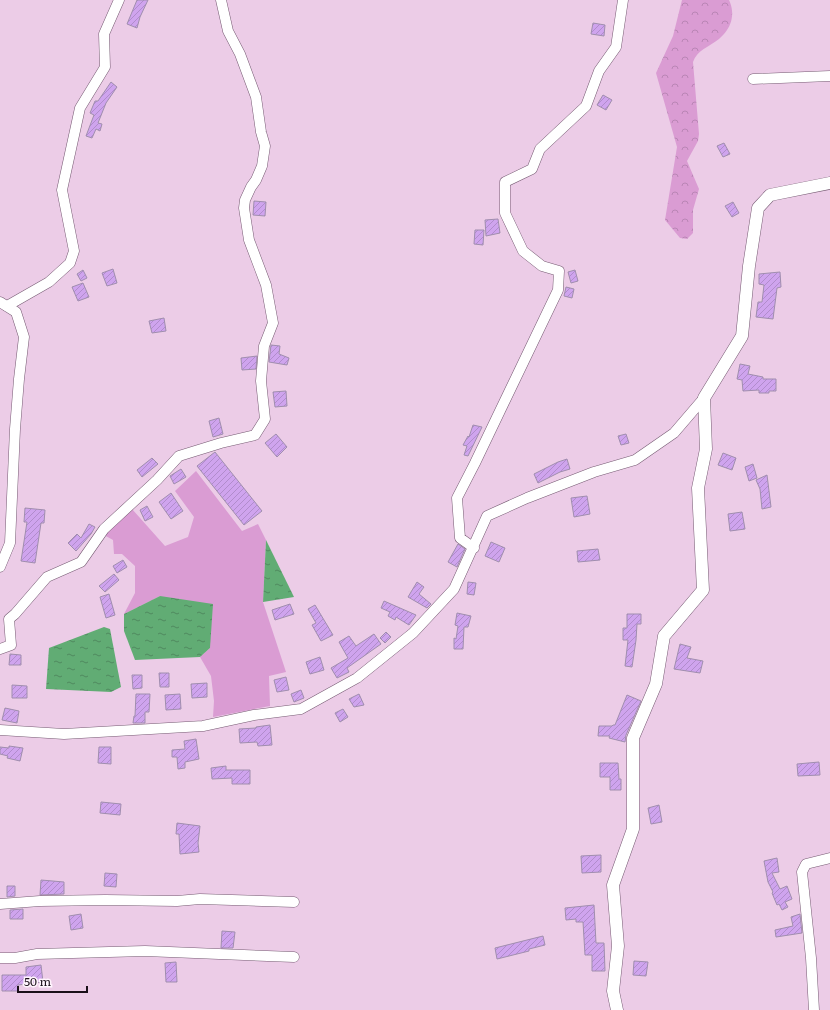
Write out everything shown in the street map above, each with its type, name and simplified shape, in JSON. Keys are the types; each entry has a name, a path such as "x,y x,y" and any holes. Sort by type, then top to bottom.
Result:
{"street":[{"path":"4,304 49,282 70,263 74,251 62,190 80,108 105,67 104,34 119,0"},
{"path":"0,649 11,645 9,619 47,577 81,562 104,529 157,480 179,456 221,443 255,435 265,419 261,381 264,346 273,323 266,285 249,240 244,208 245,200 262,166 265,146 261,132 256,97 240,54 228,30 221,0"},
{"path":"474,548 460,538 456,498 475,464 558,290 559,271 542,266 523,251 504,213 505,182 532,169 540,149 586,106 599,71 616,47 623,0"},
{"path":"753,79 830,76"},
{"path":"0,730 64,734 203,726 254,715 301,709 357,678 413,633 454,589 474,548 487,516 527,498 594,472 635,460 674,433 704,398 742,336 749,266 758,208 770,195 830,183"},
{"path":"0,567 10,543 15,429 24,337 16,312 4,304"},
{"path":"617,1010 613,991 618,946 613,885 633,829 633,738 656,684 664,636 703,590 698,488 706,449 704,398"},
{"path":"814,1010 811,958 802,872 806,864 830,858"},
{"path":"0,904 40,901 111,900 294,902"},
{"path":"0,958 15,958 37,954 145,951 294,958"}],"green space":[{"path":"682,0 729,0 732,11 731,21 727,31 719,39 697,54 693,62 699,134 698,141 687,161 699,189 693,210 693,233 687,239 680,238 665,220 677,147 656,73 673,36"},
{"path":"196,471 242,531 258,524 266,540 263,602 286,672 269,676 270,706 213,717 214,701 211,676 200,657 210,648 160,596 124,614 135,593 135,566 122,554 114,554 113,540 104,535 132,509 165,546 188,537 194,517 175,491"}],"water":[{"path":"266,540 294,597 263,602"},
{"path":"160,596 213,604 210,648 200,657 135,660 124,631 124,614"},
{"path":"104,627 110,629 121,687 111,692 46,689 49,648"}],"building":[{"path":"137,0 148,0 140,17 137,28 127,24"},
{"path":"593,23 605,25 604,36 591,34"},
{"path":"111,82 117,87 106,103 98,123 102,124 100,131 96,129 92,138 86,136 94,115 90,113 95,101 98,101"},
{"path":"603,95 612,100 606,110 597,105"},
{"path":"724,143 730,154 723,157 717,146"},
{"path":"254,201 266,202 265,216 253,215"},
{"path":"733,202 739,213 732,217 725,206"},
{"path":"498,219 500,233 486,236 485,220"},
{"path":"475,230 484,230 483,245 474,244"},
{"path":"113,269 117,283 107,286 102,273"},
{"path":"83,270 87,278 81,281 77,274"},
{"path":"575,270 578,281 571,283 568,272"},
{"path":"780,272 781,287 777,288 773,319 756,317 758,302 762,302 764,285 759,284 759,274"},
{"path":"83,283 89,297 78,301 72,287"},
{"path":"566,287 574,289 572,298 564,296"},
{"path":"164,318 166,331 152,333 149,321"},
{"path":"271,345 280,346 279,354 289,358 287,365 269,362"},
{"path":"257,356 256,369 242,370 241,358"},
{"path":"740,364 750,366 748,374 763,377 763,379 776,379 776,391 759,393 759,390 743,391 742,380 737,379"},
{"path":"286,391 287,406 275,407 273,392"},
{"path":"219,418 223,434 213,437 209,421"},
{"path":"473,425 482,427 468,456 464,455 467,446 463,445 468,436 469,437"},
{"path":"276,434 287,447 277,457 265,443"},
{"path":"626,434 629,443 621,445 618,436"},
{"path":"215,452 262,511 244,525 197,466"},
{"path":"723,453 736,458 732,470 718,465"},
{"path":"152,458 158,464 142,477 137,470"},
{"path":"567,459 570,469 560,472 538,483 534,474"},
{"path":"753,464 757,478 749,481 745,467"},
{"path":"181,469 186,477 174,484 170,476"},
{"path":"767,475 771,507 762,509 760,489 756,480"},
{"path":"171,493 183,511 171,519 159,502"},
{"path":"587,496 590,514 574,517 571,498"},
{"path":"147,506 153,517 145,521 140,510"},
{"path":"25,508 45,510 44,523 41,523 35,563 21,561 27,522 24,522"},
{"path":"742,512 745,529 730,531 728,514"},
{"path":"89,524 95,527 91,534 76,551 68,543 77,534 81,538"},
{"path":"491,542 505,548 499,562 485,556"},
{"path":"458,544 465,549 457,567 448,562"},
{"path":"598,549 600,560 578,562 577,551"},
{"path":"123,560 127,567 117,573 113,566"},
{"path":"114,574 119,580 105,592 99,586"},
{"path":"417,582 424,587 419,594 431,604 427,608 408,597"},
{"path":"468,582 476,583 474,595 467,594"},
{"path":"109,594 115,615 106,618 100,597"},
{"path":"384,601 416,615 409,625 396,617 395,620 388,616 390,612 381,608"},
{"path":"290,604 294,614 275,620 272,610"},
{"path":"315,605 333,635 321,641 312,625 316,623 308,609"},
{"path":"457,613 471,616 468,627 464,627 463,649 454,649 454,638 456,639 458,626 455,625"},
{"path":"627,614 641,614 641,624 637,624 632,667 625,666 628,640 623,640 623,628 627,628"},
{"path":"386,632 391,637 385,643 380,638"},
{"path":"374,634 381,644 347,668 349,672 337,678 331,668 348,658 339,642 349,636 356,646"},
{"path":"680,644 691,647 687,658 703,661 700,673 674,669"},
{"path":"10,654 21,655 21,665 9,665"},
{"path":"320,657 324,670 310,674 306,662"},
{"path":"159,673 169,673 169,687 160,687"},
{"path":"132,675 142,675 142,688 133,689"},
{"path":"286,677 289,690 277,692 274,680"},
{"path":"207,683 207,697 192,698 191,684"},
{"path":"12,685 27,686 27,698 12,698"},
{"path":"301,690 304,698 294,702 291,694"},
{"path":"136,694 150,694 149,712 145,712 145,723 133,723 135,716"},
{"path":"180,694 181,709 166,710 165,695"},
{"path":"359,694 364,705 354,707 349,699"},
{"path":"627,695 641,701 626,735 625,742 609,738 610,736 598,736 599,726 615,725"},
{"path":"5,708 19,711 17,723 2,720"},
{"path":"343,709 348,717 340,722 335,713"},
{"path":"270,725 272,745 258,746 257,742 240,743 239,729"},
{"path":"196,739 199,759 185,762 185,768 178,769 177,757 172,757 172,750 185,749 184,741"},
{"path":"9,746 23,748 20,761 7,758 8,756 0,754 0,747 9,748"},
{"path":"99,747 111,747 111,764 98,763"},
{"path":"819,762 820,775 798,776 797,764"},
{"path":"600,763 618,763 619,779 621,779 621,790 610,790 610,777 600,777"},
{"path":"226,766 226,770 250,770 250,784 232,784 232,778 212,779 211,768"},
{"path":"101,802 121,804 120,815 100,813"},
{"path":"659,805 662,822 651,824 648,808"},
{"path":"177,823 200,826 198,843 199,852 180,854 179,834 176,834"},
{"path":"601,855 601,872 582,873 581,856"},
{"path":"777,858 779,872 772,873 780,889 787,886 792,899 785,902 788,907 782,910 779,904 777,905 772,893 773,892 768,882 764,861"},
{"path":"105,873 117,874 116,887 104,886"},
{"path":"41,880 64,882 64,894 40,895"},
{"path":"7,886 15,886 15,896 7,897"},
{"path":"594,905 596,943 604,943 605,971 592,971 592,955 585,955 583,922 576,922 576,919 566,920 565,908"},
{"path":"23,909 23,919 10,919 10,910"},
{"path":"81,914 83,928 71,930 69,916"},
{"path":"800,914 802,933 776,937 775,930 793,926 791,917"},
{"path":"222,931 235,932 233,948 221,948"},
{"path":"543,936 545,945 529,949 529,951 497,959 495,948"},
{"path":"634,961 648,962 646,976 633,975"},
{"path":"176,962 177,982 166,982 165,963"},
{"path":"41,965 43,982 18,985 18,991 2,991 2,975 26,975 26,967"}]}
